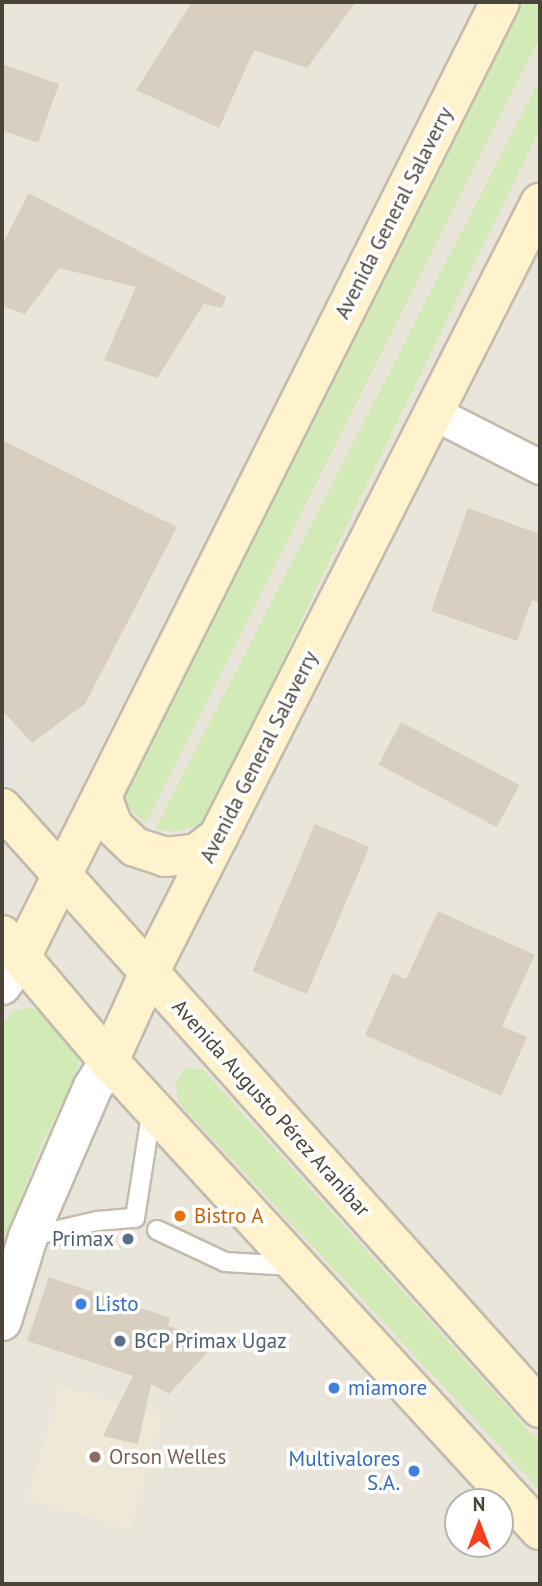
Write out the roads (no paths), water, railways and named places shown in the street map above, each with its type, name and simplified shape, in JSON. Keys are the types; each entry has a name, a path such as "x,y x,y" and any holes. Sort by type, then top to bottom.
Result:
{"main road":[{"name":"Avenida General Salaverry","path":"8,959 63,876 500,2"},
{"name":"Avenida General Salaverry","path":"109,1061 149,973 540,203"},
{"path":"102,796 113,826 135,847 165,857 196,854 219,836"},
{"name":"Avenida Augusto Pérez Araníbar","path":"2,808 540,1408"},
{"path":"8,959 109,1061 540,1530"}],"street":[{"path":"434,413 540,467"},
{"name":"Avenida General Salaverry","path":"2,1321 28,1237 93,1087 109,1061"}],"lane":[{"path":"28,1237 97,1221 135,1218 152,1108"},
{"path":"157,1230 225,1262 299,1267"}],"place":[{"name":"Bistro A","path":"180,1216"},
{"name":"Primax","path":"128,1239"},
{"name":"Listo","path":"81,1304"},
{"name":"BCP Primax Ugaz","path":"120,1341"},
{"name":"miamore","path":"334,1388"},
{"name":"Orson Welles","path":"95,1457"},
{"name":"Multivalores S.A.","path":"414,1471"}]}
